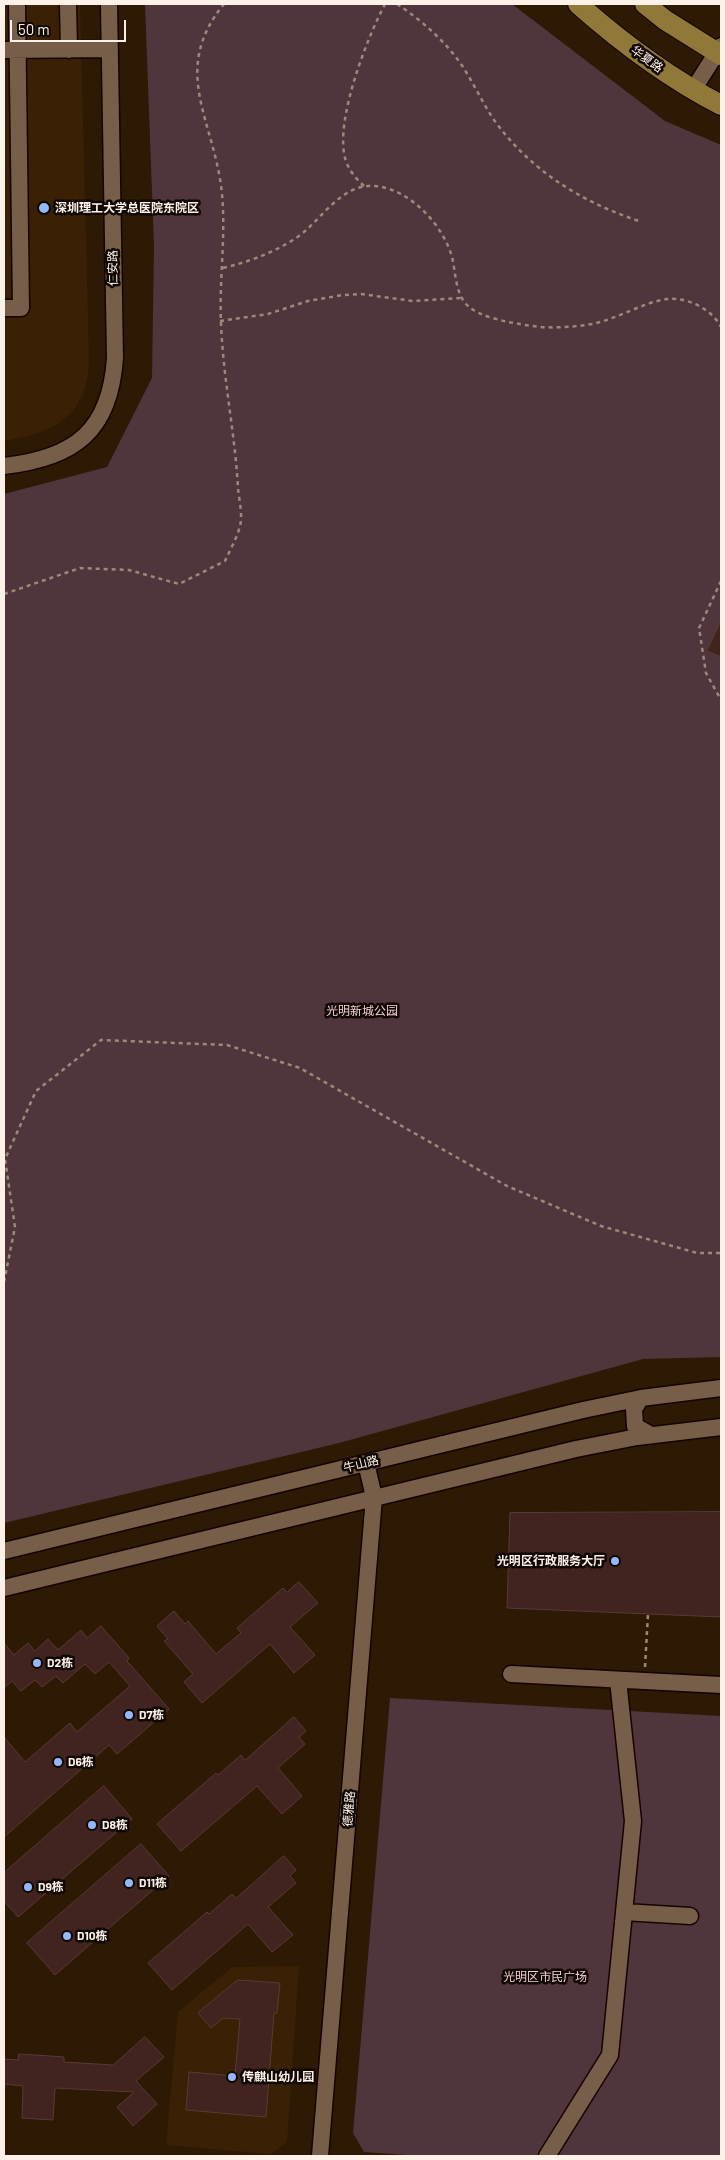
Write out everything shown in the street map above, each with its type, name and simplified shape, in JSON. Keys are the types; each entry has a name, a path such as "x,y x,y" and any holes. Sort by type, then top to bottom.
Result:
{"main road":[{"name":"华夏路","path":"578,4 648,60 693,90 721,105"},
{"path":"644,4 720,51"}],"street":[{"path":"4,308 21,308 11,50 17,4"},
{"path":"68,4 69,50"},
{"name":"仁安路","path":"4,466 30,462 70,446 98,422 111,393 115,358 109,4"},
{"path":"11,50 110,49"},
{"path":"693,90 720,51"},
{"name":"牛山路","path":"4,1551 641,1398 721,1388"},
{"path":"641,1398 634,1409 635,1426 652,1435"},
{"path":"4,1588 576,1449 652,1435 721,1427"},
{"name":"德雅路","path":"320,2156 374,1497 366,1463"},
{"path":"511,1674 721,1685"},
{"path":"547,2156 610,2055 633,1821 618,1680"},
{"path":"624,1912 690,1916"}],"path":[{"path":"4,594 80,568 128,570 179,584 225,561 240,525 236,444 220,321 224,234 222,192 213,143 200,102 197,85 199,50 213,18 224,4"},
{"path":"365,186 352,174 348,166 343,140 346,115 358,66 376,20 385,4"},
{"path":"397,4 427,26 444,43 460,62 495,121 541,170 578,195 618,214 639,221"},
{"path":"223,268 248,262 272,252 294,239 315,223 339,198 356,188 374,186 393,191 418,206 428,217 445,240 451,254 461,298 472,310 480,314 522,325 557,328 609,320 668,299 694,303 717,318 721,327"},
{"path":"220,321 268,314 308,301 343,295 361,294 413,301 461,298"},
{"path":"721,581 700,628 706,673 721,700"},
{"path":"4,1282 15,1227 5,1159 36,1091 101,1040 227,1045 300,1068 506,1186 601,1226 697,1253 721,1253"},
{"path":"645,1681 648,1614"}],"shaded area":[{"name":"深圳理工大学总医院东院区","path":"4,4 80,4 89,357 88,376 83,395 73,411 58,424 41,432 4,441"},
{"name":"传麒山幼儿园","path":"299,1966 287,2142 271,2154 166,2145 178,2012 232,1967"}],"green space":[{"name":"光明新城公园","path":"145,4 512,4 665,121 721,145 721,1357 643,1359 339,1443 4,1523 4,494 107,467 152,378 154,245"},
{"name":"光明区市民广场","path":"390,1698 721,1716 721,2156 422,2156 364,2152 353,2133"}],"building":[{"path":"721,621 721,657 707,651"},
{"name":"光明区行政服务大厅","path":"721,1512 721,1617 507,1608 510,1513"},
{"path":"299,1582 318,1603 290,1627 315,1655 294,1673 270,1644 202,1703 184,1682 193,1674 164,1641 168,1639 157,1626 174,1611 185,1624 188,1621 216,1654 241,1633 237,1628 283,1588 287,1592"},
{"path":"101,1626 129,1658 127,1661 169,1709 117,1754 109,1745 4,1837 4,1737 25,1762 70,1723 77,1732 130,1686 109,1662 95,1674 85,1664 63,1683 56,1676 42,1687 35,1680 21,1691 12,1681 4,1688 4,1643 14,1655 28,1643 35,1651 48,1639 58,1650 81,1630 87,1638"},
{"path":"294,1717 306,1731 299,1737 305,1744 278,1768 302,1796 282,1814 257,1786 181,1851 157,1824 216,1773 218,1775 241,1755 245,1760"},
{"path":"104,1786 132,1819 18,1917 4,1901 4,1873"},
{"path":"141,1844 169,1876 55,1975 27,1943"},
{"path":"284,1856 296,1870 290,1876 296,1883 268,1907 293,1935 272,1952 248,1924 172,1990 148,1963 207,1912 209,1914 232,1894 236,1898"},
{"path":"238,1980 280,1983 277,2013 274,2013 266,2117 186,2110 189,2072 235,2076 240,2019 223,2018 211,2028 198,2013"},
{"path":"145,2037 164,2057 136,2081 157,2104 133,2126 117,2107 134,2092 55,2088 53,2120 22,2118 23,2086 4,2084 4,2059 18,2060 19,2054 64,2057 64,2062 113,2065"}],"place":[{"name":"深圳理工大学总医院东院区","path":"44,208"},
{"name":"光明区行政服务大厅","path":"615,1561"},
{"name":"D2栋","path":"37,1663"},
{"name":"D7栋","path":"129,1715"},
{"name":"D6栋","path":"58,1762"},
{"name":"D8栋","path":"92,1825"},
{"name":"D11栋","path":"129,1883"},
{"name":"D9栋","path":"28,1887"},
{"name":"D10栋","path":"67,1936"},
{"name":"传麒山幼儿园","path":"232,2077"}]}
